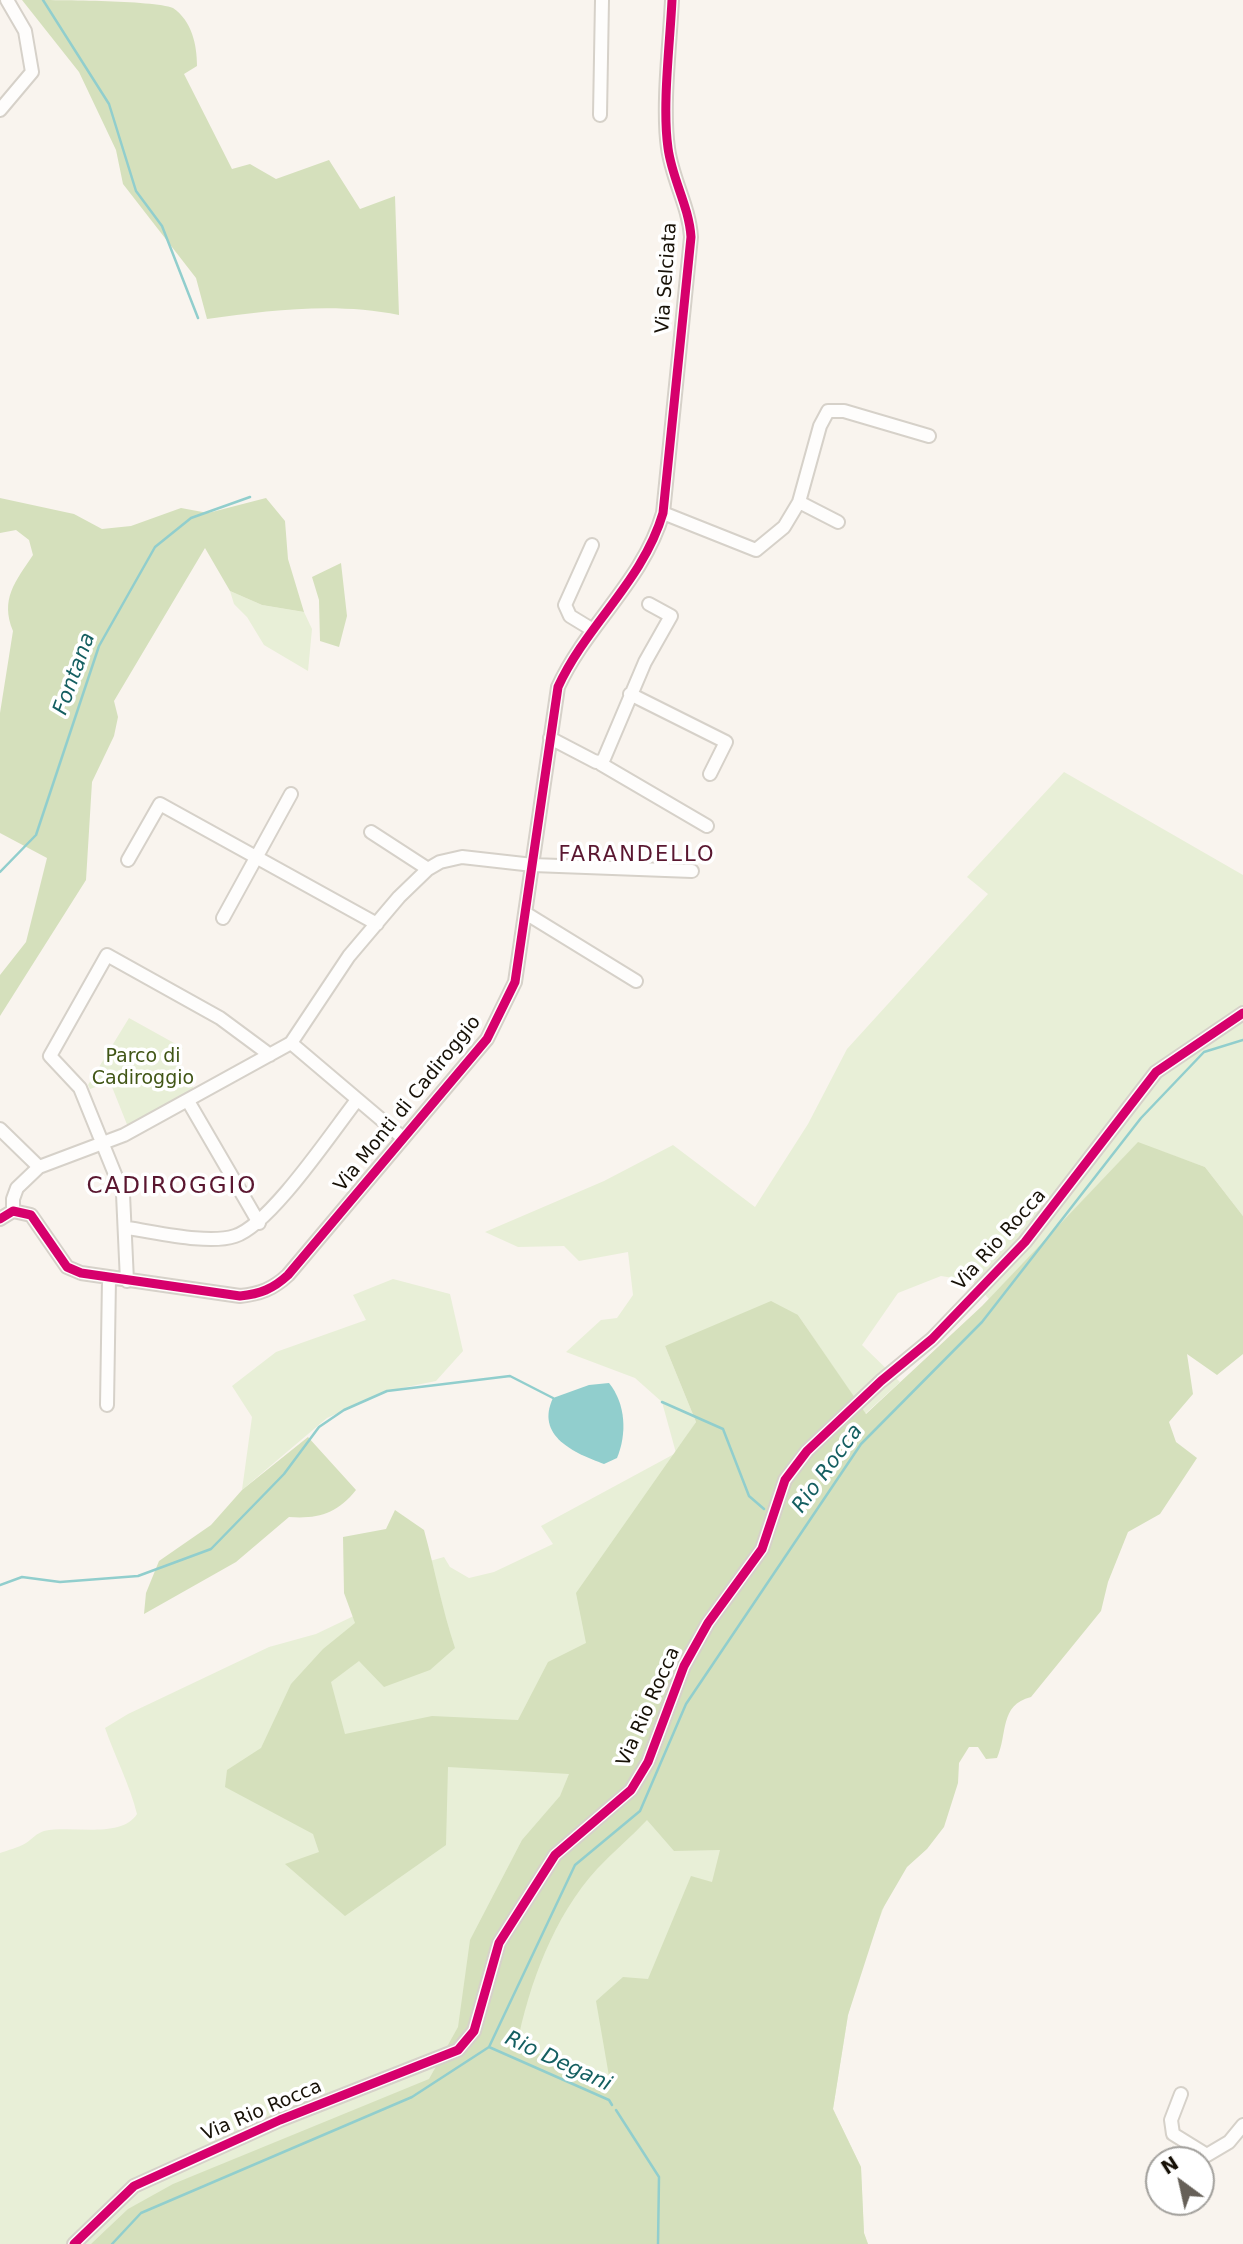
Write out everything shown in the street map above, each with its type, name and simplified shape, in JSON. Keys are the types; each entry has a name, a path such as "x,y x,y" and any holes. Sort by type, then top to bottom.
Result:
{"street":[{"path":"0,110 32,72 25,31 7,0"},
{"path":"600,115 603,0"},
{"name":"Via Selciata","path":"672,0 668,146 676,182 689,217 691,237 675,394"},
{"name":"Via Monti di Cadiroggio","path":"13,1211 30,1215 67,1267 109,1279 240,1296 257,1295 275,1287 318,1241 487,1039 501,1017 516,982 558,687 575,653 635,576 651,550 663,513 675,394"},
{"path":"663,513 756,550 784,527 799,502 820,426 828,411 844,411 929,436"},
{"path":"799,502 838,523"},
{"path":"592,545 565,605 570,616 593,630"},
{"path":"601,764 630,694 671,616 649,604"},
{"path":"630,694 726,742 710,774"},
{"path":"550,738 601,764 707,826"},
{"path":"223,918 291,794"},
{"path":"128,860 160,804 376,925"},
{"path":"371,832 428,869"},
{"path":"0,1219 13,1211 17,1188 39,1167 103,1143 188,1101 291,1043 344,963 376,925 428,869 449,858 533,865 692,870"},
{"path":"527,914 636,981"},
{"path":"127,1281 127,1228 123,1194 80,1088 50,1056 107,955 220,1018 270,1055"},
{"name":"Via Rio Rocca","path":"74,2244 134,2186 281,2120 458,2050 467,2041 474,2031 499,1943 555,1855 631,1790 648,1762 684,1666 708,1623 762,1549 785,1480 807,1451 881,1381 932,1339 1026,1242 1156,1072 1243,1013"},
{"path":"291,1043 403,1138"},
{"path":"127,1228 205,1238 234,1237 259,1223 357,1100"},
{"path":"188,1101 259,1223"},
{"path":"0,1129 39,1167"},
{"path":"107,1405 109,1279"},
{"path":"1181,2094 1171,2120 1172,2134 1208,2155 1229,2142 1243,2125"}],"green space":[{"path":"22,0 145,3 173,8 179,13 192,34 197,58 197,66 184,74 232,169 250,164 276,179 329,160 360,209 395,196 399,315 327,308 279,310 207,319 196,278 123,184 116,150 79,72"},
{"path":"0,498 74,514 102,529 131,526 181,508 208,513 266,498 285,521 288,559 304,612 262,605 230,591 205,548 114,701 118,717 114,736 92,782 86,880 0,1016 0,975 26,942 47,858 0,833 0,713 13,631 9,620 9,600 15,582 33,555 29,540 16,530 0,533"},
{"path":"341,563 347,616 339,647 320,641 319,600 312,577"},
{"path":"230,591 262,605 304,612 312,629 308,671 264,645 247,617 234,604"},
{"path":"1064,772 1243,875 1243,1216 1205,1167 1138,1143 989,1299 972,1281 941,1276 898,1293 862,1345 900,1382 865,1414 798,1315 665,1346 696,1422 676,1453 662,1402 635,1378 566,1352 601,1320 617,1318 633,1295 628,1252 579,1261 564,1246 518,1247 485,1232 604,1181 673,1145 755,1207 808,1124 847,1049 988,894 967,877"},
{"name":"Parco di Cadiroggio","path":"129,1018 183,1048 177,1059 194,1089 128,1127 110,1082 90,1089 88,1085"},
{"path":"1138,1142 1205,1167 1243,1216 1243,1354 1217,1375 1187,1354 1193,1394 1169,1422 1176,1442 1197,1458 1160,1514 1128,1532 1108,1582 1101,1611 1031,1697 1021,1701 1009,1713 997,1758 986,1759 978,1747 969,1747 959,1763 958,1783 944,1827 927,1849 907,1867 882,1910 848,2015 833,2109 861,2167 864,2233 868,2244 91,2244 128,2209 173,2184 429,2079 458,2027 470,1940 522,1840 560,1796 569,1774 448,1767 446,1845 345,1916 285,1864 319,1852 313,1834 225,1787 227,1770 261,1748 291,1684 323,1649 355,1623 344,1593 343,1537 386,1529 395,1510 424,1530 455,1648 430,1670 384,1687 359,1661 331,1682 345,1734 432,1716 518,1720 548,1662 586,1643 576,1593 696,1422 665,1346 771,1301 798,1315 866,1414 982,1306","holes":["647,1820 674,1851 720,1850 712,1882 691,1876 648,1979 623,1977 596,2001 610,2082 517,2045 545,1952 568,1908 597,1869"]},
{"path":"393,1279 450,1294 463,1351 436,1381 387,1391 327,1418 242,1490 252,1417 232,1386 276,1352 366,1320 353,1295"},
{"path":"308,1437 356,1490 349,1498 334,1510 318,1516 289,1517 236,1562 144,1614 146,1593 159,1561 211,1525 242,1490"},
{"path":"676,1453 892,1872 885,1904 862,1965 848,2015 833,2109 861,2167 864,2233 868,2244 0,2244 0,1853 23,1845 44,1831 108,1829 130,1822 137,1814 105,1728 128,1714 269,1647 316,1634 360,1613 430,1561 444,1557 450,1567 469,1578 494,1572 553,1544 541,1526"}],"water":[{"path":"609,1383 619,1400 623,1429 617,1458 604,1464 560,1441 549,1423 549,1411 553,1398 589,1385"}],"waterway":[{"path":"43,0 109,104 136,191 162,226 198,318"},
{"name":"Fontana","path":"0,872 36,835 99,646 155,547 191,518 250,497"},
{"name":"Rio Rocca","path":"112,2244 141,2213 412,2097 489,2047 575,1865 640,1811 686,1704 861,1444 982,1322 1141,1118 1204,1052 1243,1040"},
{"path":"0,1585 22,1577 60,1582 138,1576 211,1549 284,1474 319,1427 344,1410 387,1391 510,1376 553,1398"},
{"path":"662,1402 723,1429 749,1496 764,1509"},
{"name":"Rio Degani","path":"489,2047 609,2100 612,2105"},
{"name":"Rio Degani","path":"616,2110 659,2177 658,2244"}],"cycle path":[{"path":"0,1219 13,1211 31,1215 67,1267 81,1273 240,1296 260,1292 288,1275 487,1039 515,982 558,687 570,664 642,560 663,513 691,237 687,214 670,159 666,131 672,0"},
{"path":"74,2244 134,2186 280,2120 458,2050 474,2031 499,1943 555,1855 631,1790 648,1762 684,1666 708,1623 762,1549 785,1480 807,1451 881,1381 932,1339 1025,1242 1156,1072 1243,1013"}],"district":[{"name":"FARANDELLO","path":"637,856"},
{"name":"CADIROGGIO","path":"172,1187"}]}
